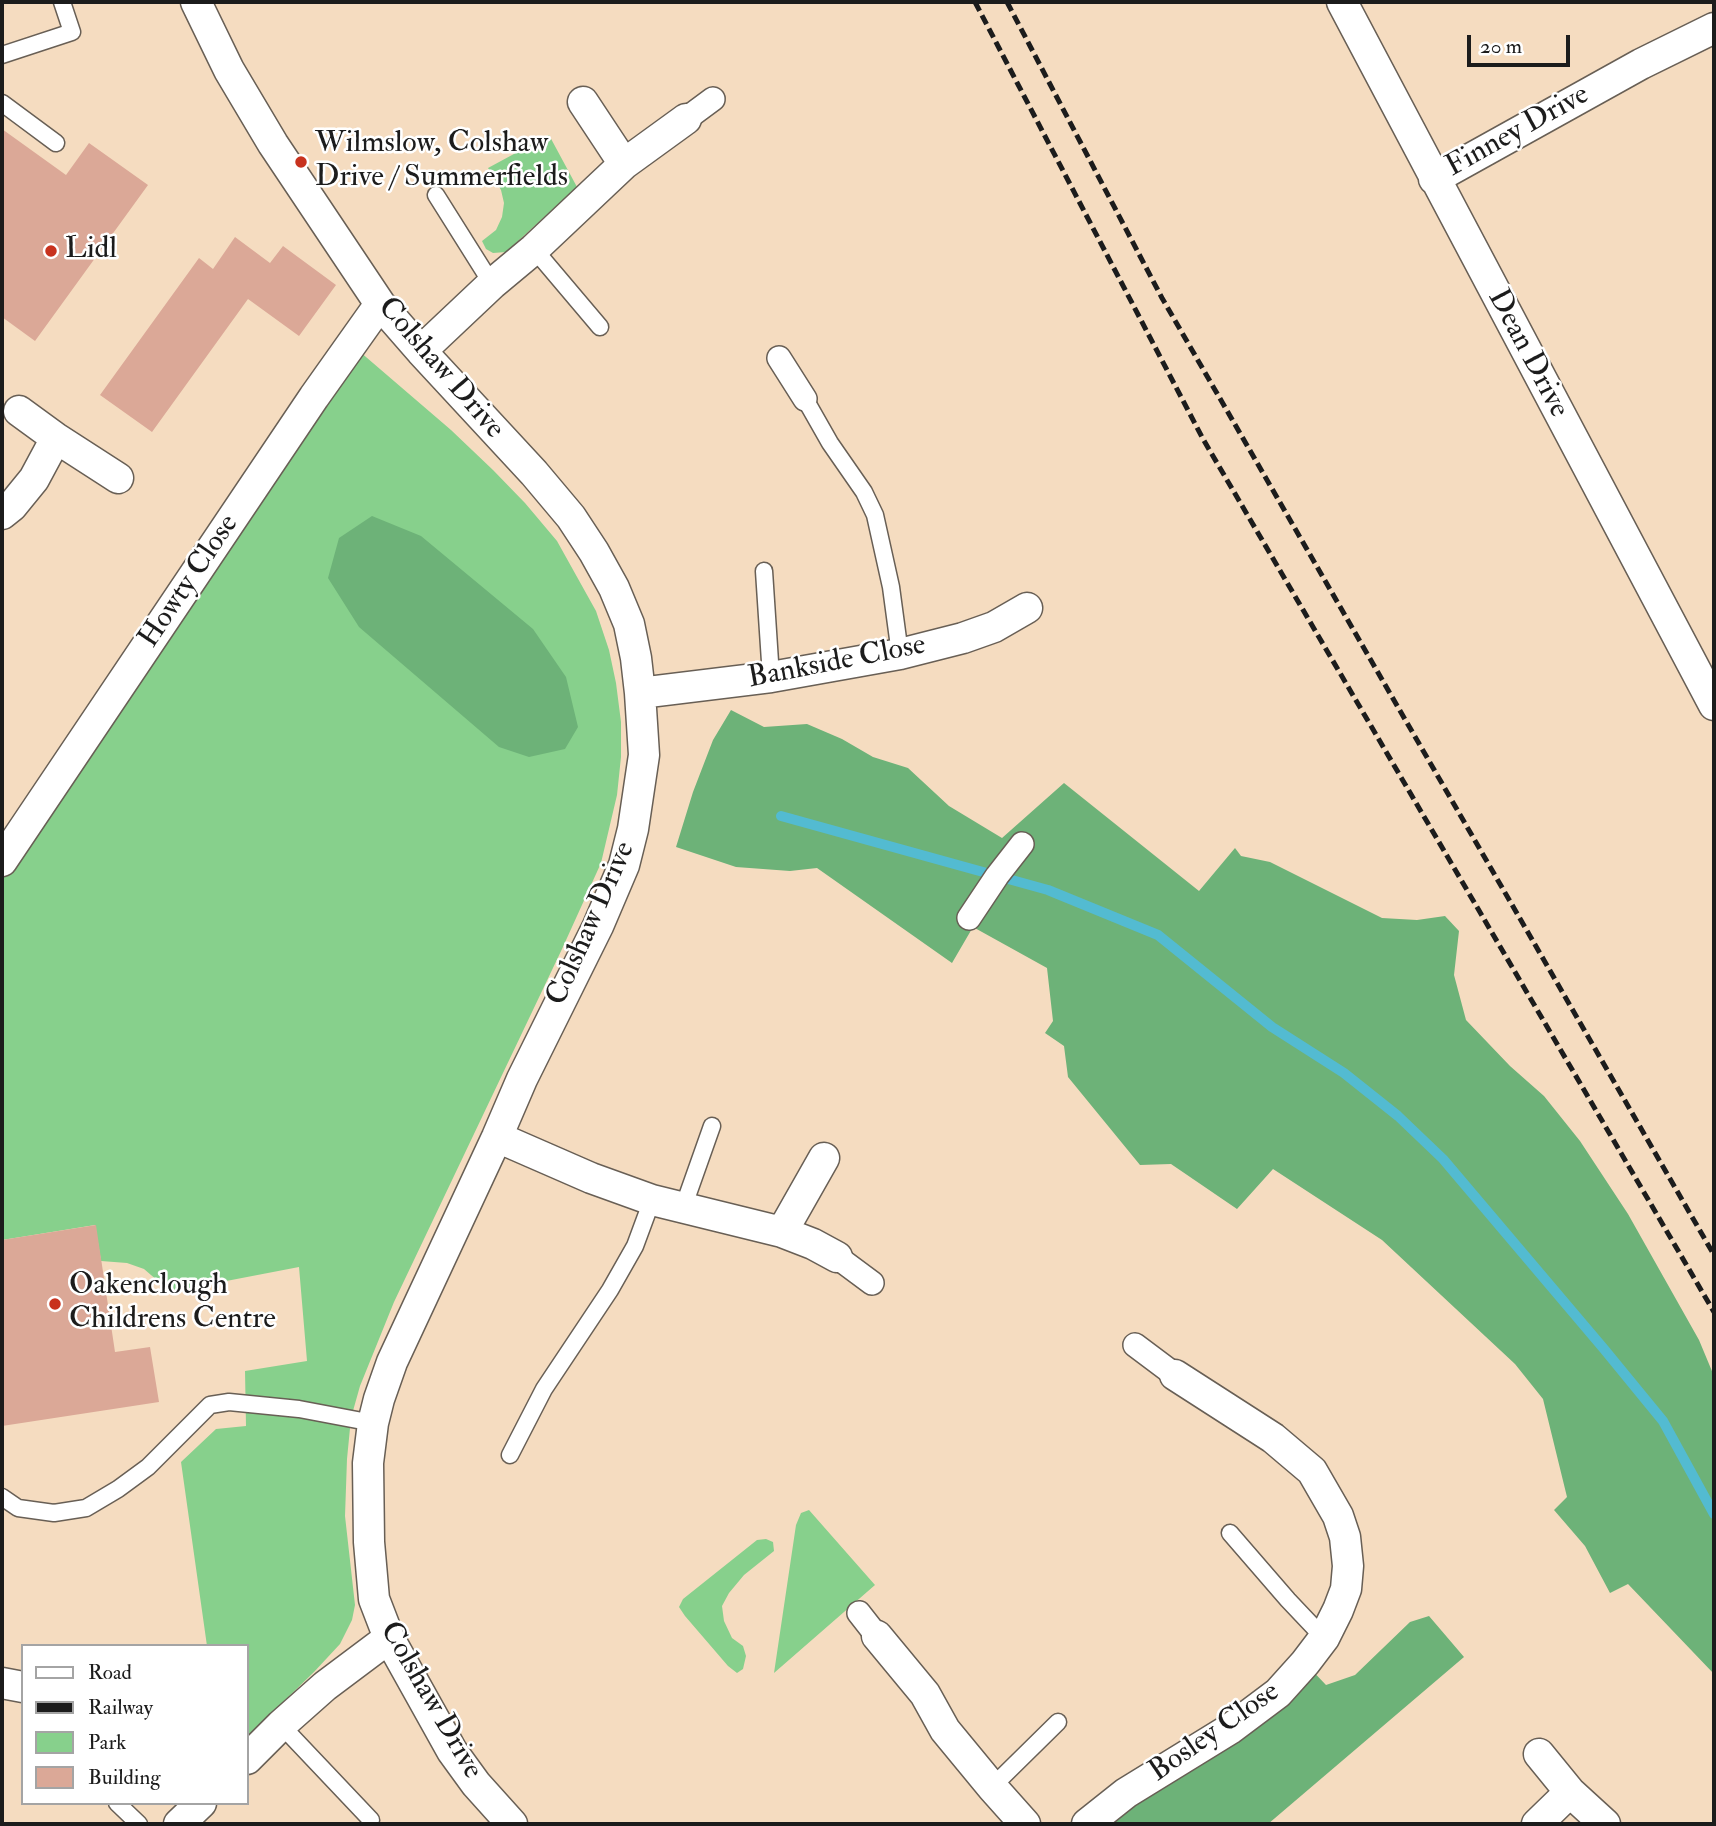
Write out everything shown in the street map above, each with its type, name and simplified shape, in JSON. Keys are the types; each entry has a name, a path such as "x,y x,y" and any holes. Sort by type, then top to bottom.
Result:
{"street":[{"name":"Colshaw Drive","path":"196,2 229,70 272,144 380,304 571,517 614,588 629,624 640,693 644,755 634,829 624,865 598,926 522,1079 392,1362 373,1423 368,1463 369,1542 374,1599 389,1638 452,1751 476,1784 512,1824"},
{"name":"Dean Drive","path":"1342,2 1714,705"},
{"name":"Finney Drive","path":"1434,179 1641,64 1714,28"},
{"path":"421,351 624,164 713,99"},
{"path":"583,102 624,164"},
{"name":"Howty Close","path":"2,861 314,397 380,304"},
{"path":"779,358 805,399"},
{"path":"15,408 55,439 118,478"},
{"path":"2,514 34,479 55,439"},
{"name":"Bankside Close","path":"640,693 771,677 900,654 994,627 1036,604"},
{"path":"970,918 1022,844"},
{"path":"497,1137 591,1178 652,1200 782,1232 813,1244 837,1257 872,1283"},
{"path":"782,1232 824,1158"},
{"path":"1135,1345 1175,1375"},
{"name":"Bosley Close","path":"1087,1824 1126,1793 1230,1729 1278,1693 1305,1664 1324,1638 1346,1589 1348,1566 1345,1537 1338,1516 1312,1471 1273,1438 1175,1375"},
{"path":"859,1613 925,1694 945,1730 1025,1824"},
{"path":"250,1748 389,1638"},
{"path":"2,1683 21,1687"},
{"path":"1539,1754 1570,1792 1605,1824"},
{"path":"1538,1824 1570,1792"},
{"path":"179,1824 199,1805"}],"lane":[{"path":"2,55 72,32 62,2"},
{"path":"2,103 56,143"},
{"path":"436,195 492,284"},
{"path":"534,249 600,327"},
{"path":"805,399 830,443 864,492 875,515 891,587 900,654"},
{"path":"764,571 771,677"},
{"path":"683,1208 712,1126"},
{"path":"510,1454 544,1389 610,1290 635,1246 652,1200"},
{"path":"2,1497 18,1508 54,1513 86,1508 148,1467 210,1405 229,1402 299,1409 373,1423"},
{"path":"1230,1533 1324,1638"},
{"path":"992,1787 1058,1722"},
{"path":"281,1725 371,1820"},
{"path":"119,1805 139,1824"}],"green space":[{"path":"549,135 577,187 506,252 493,253 486,249 482,241 496,230 504,203 501,190 488,168"},
{"path":"352,345 451,430 525,503 557,541 596,611 609,650 621,722 617,795 601,863 394,1302 360,1386 351,1418 345,1516 355,1605 352,1620 340,1644 248,1736 248,1644 207,1644 181,1462 216,1429 246,1426 245,1371 307,1361 299,1267 164,1293 158,1281 144,1269 127,1263 101,1261 95,1225 2,1240 2,861"},
{"path":"372,516 421,536 533,629 566,677 578,727 565,749 529,757 499,747 359,627 328,578 339,538"},
{"path":"731,710 764,727 807,724 842,739 873,757 908,768 949,806 1002,838 1064,783 1199,891 1235,848 1241,856 1270,862 1382,918 1417,920 1445,916 1459,931 1454,975 1466,1020 1510,1066 1544,1096 1580,1141 1628,1214 1699,1340 1714,1376 1714,1674 1628,1584 1610,1593 1585,1546 1554,1510 1567,1497 1543,1399 1515,1364 1382,1240 1273,1169 1237,1209 1171,1164 1140,1165 1068,1077 1064,1046 1045,1033 1053,1021 1047,968 973,927 952,963 817,868 790,871 736,867 676,847 713,740"},
{"path":"809,1510 875,1585 774,1673 796,1525 801,1513"},
{"path":"766,1539 773,1542 774,1551 744,1575 722,1606 724,1621 732,1638 743,1646 746,1656 743,1669 737,1673 728,1666 679,1607 683,1599 757,1540"},
{"path":"1429,1616 1464,1657 1268,1824 1087,1824 1305,1663 1326,1685 1355,1675 1410,1622"}],"building":[{"name":"Lidl","path":"2,129 66,175 89,143 148,185 35,341 2,317"},
{"path":"235,237 270,263 283,246 336,285 299,336 248,299 152,432 100,395 199,258 213,269"},
{"name":"Oakenclough Childrens Centre","path":"96,1225 115,1352 150,1347 159,1402 2,1426 2,1240"}],"waterway":[{"path":"781,816 1048,890 1158,935 1272,1027 1344,1073 1398,1116 1443,1159 1604,1349 1663,1421 1714,1514"}],"railway":[{"path":"975,2 1203,439 1714,1312"},
{"path":"1007,2 1162,298 1714,1255"}],"place":[{"name":"Wilmslow, Colshaw Drive / Summerfields","path":"301,162"},
{"name":"Lidl","path":"51,251"},
{"name":"Oakenclough Childrens Centre","path":"55,1304"}]}
